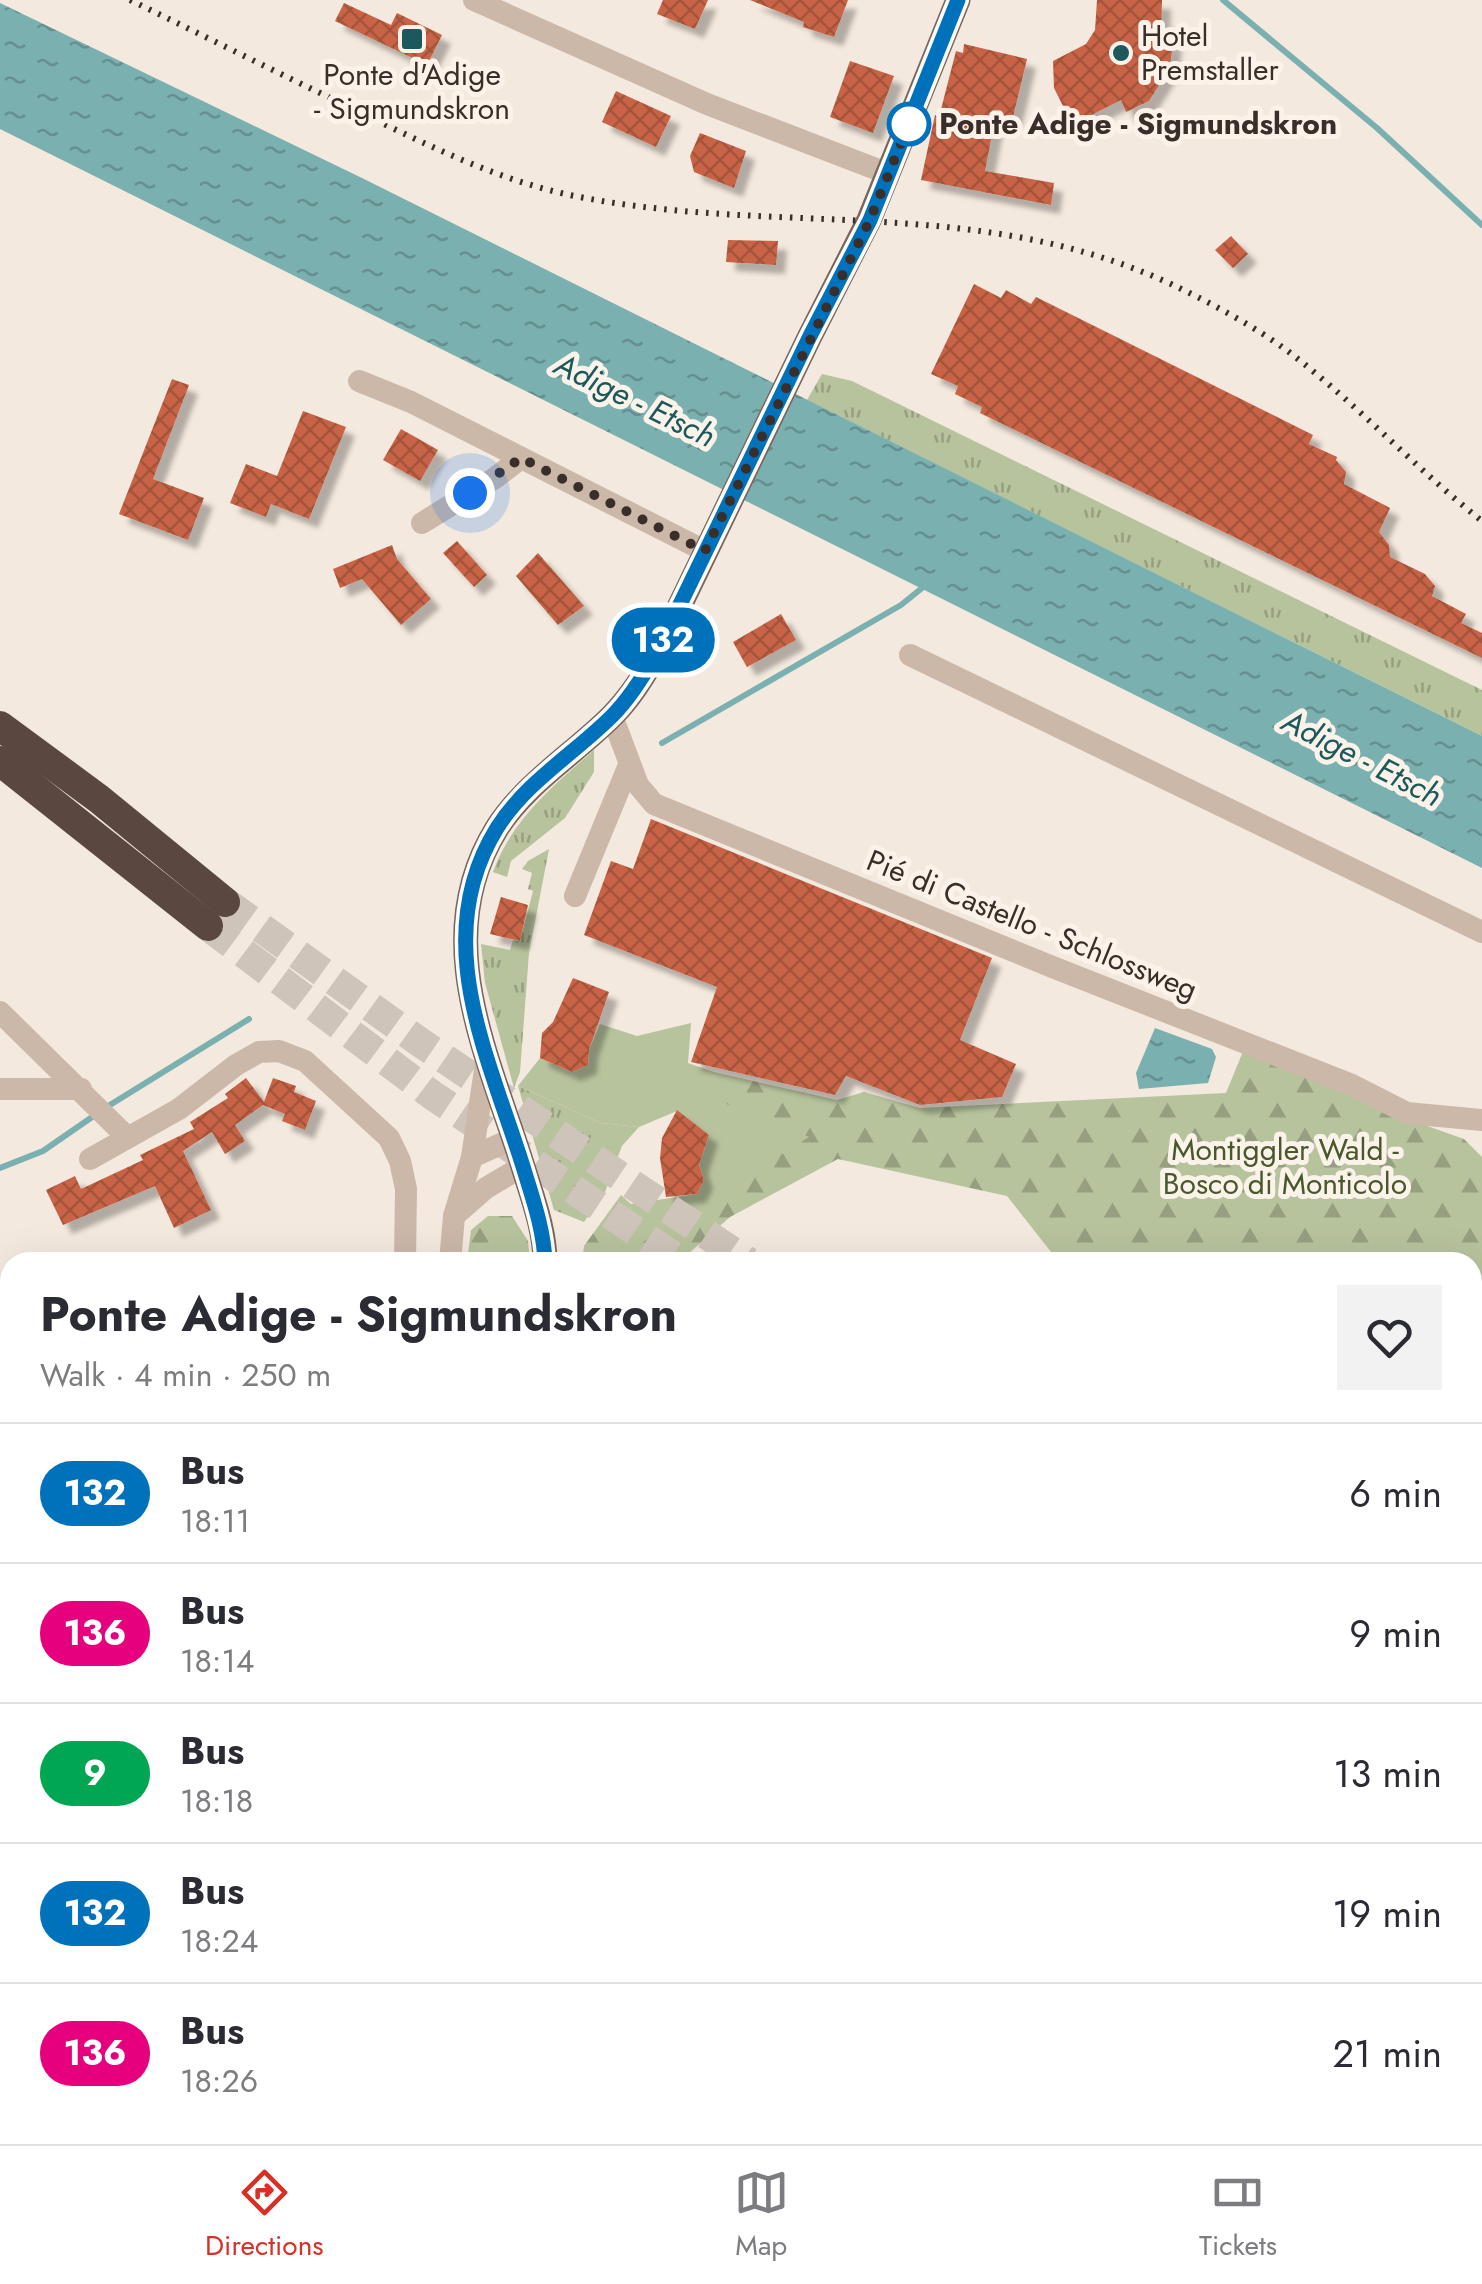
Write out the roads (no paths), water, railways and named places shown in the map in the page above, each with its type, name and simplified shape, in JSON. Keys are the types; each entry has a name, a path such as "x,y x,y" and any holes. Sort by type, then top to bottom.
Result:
{"highway":[{"path":"0,726 99,798 216,914 0,760"}],"main road":[{"path":"543,1252 534,1202 465,974 465,922 476,874 497,828 518,802 612,716 636,688 656,654 870,220 958,0"}],"street":[{"path":"474,0 707,104 889,174"},
{"path":"359,381 411,402 705,551"},
{"path":"422,523 521,458"},
{"path":"910,655 1482,932"},
{"name":"Pié di Castello - Schlossweg","path":"612,716 638,785 654,804 1352,1085 1407,1113 1482,1120"},
{"path":"575,896 629,765"},
{"path":"0,1012 119,1129"},
{"path":"90,1159 119,1129 179,1109 236,1064 259,1052 280,1051 305,1061 388,1138 400,1161 406,1189 405,1252"},
{"path":"451,1252 454,1216 472,1157 487,1053"},
{"path":"0,1089 86,1095"},
{"path":"472,1157 514,1138"},
{"path":"454,1216 486,1188 523,1166"},
{"path":"486,1188 512,1192 534,1202"}],"water":[{"name":"Adige - Etsch","path":"0,3 364,179 1482,736 1482,868 0,129"},
{"path":"1155,1028 1212,1049 1216,1057 1208,1083 1139,1089 1136,1073"}],"waterway":[{"path":"1223,0 1377,128 1482,225"},
{"path":"662,743 901,605 927,584"},
{"path":"105,1108 249,1019"},
{"path":"0,1168 43,1151 95,1115"}],"tunnel":[{"path":"225,902 421,1043 733,1252"},
{"path":"208,926 432,1095 667,1252"}],"railway":[{"path":"130,0 434,147 493,172 554,191 659,209 881,222 1027,239 1099,257 1171,284 1232,315 1289,352 1482,521"}],"place":[{"name":"Ponte d'Adige - Sigmundskron","path":"412,39"},
{"name":"Hotel Premstaller","path":"1121,53"},
{"name":"Ponte Adige - Sigmundskron","path":"909,124"}],"park label":[{"name":"Montiggler Wald - Bosco di Monticolo","path":"1285,1167"}]}
